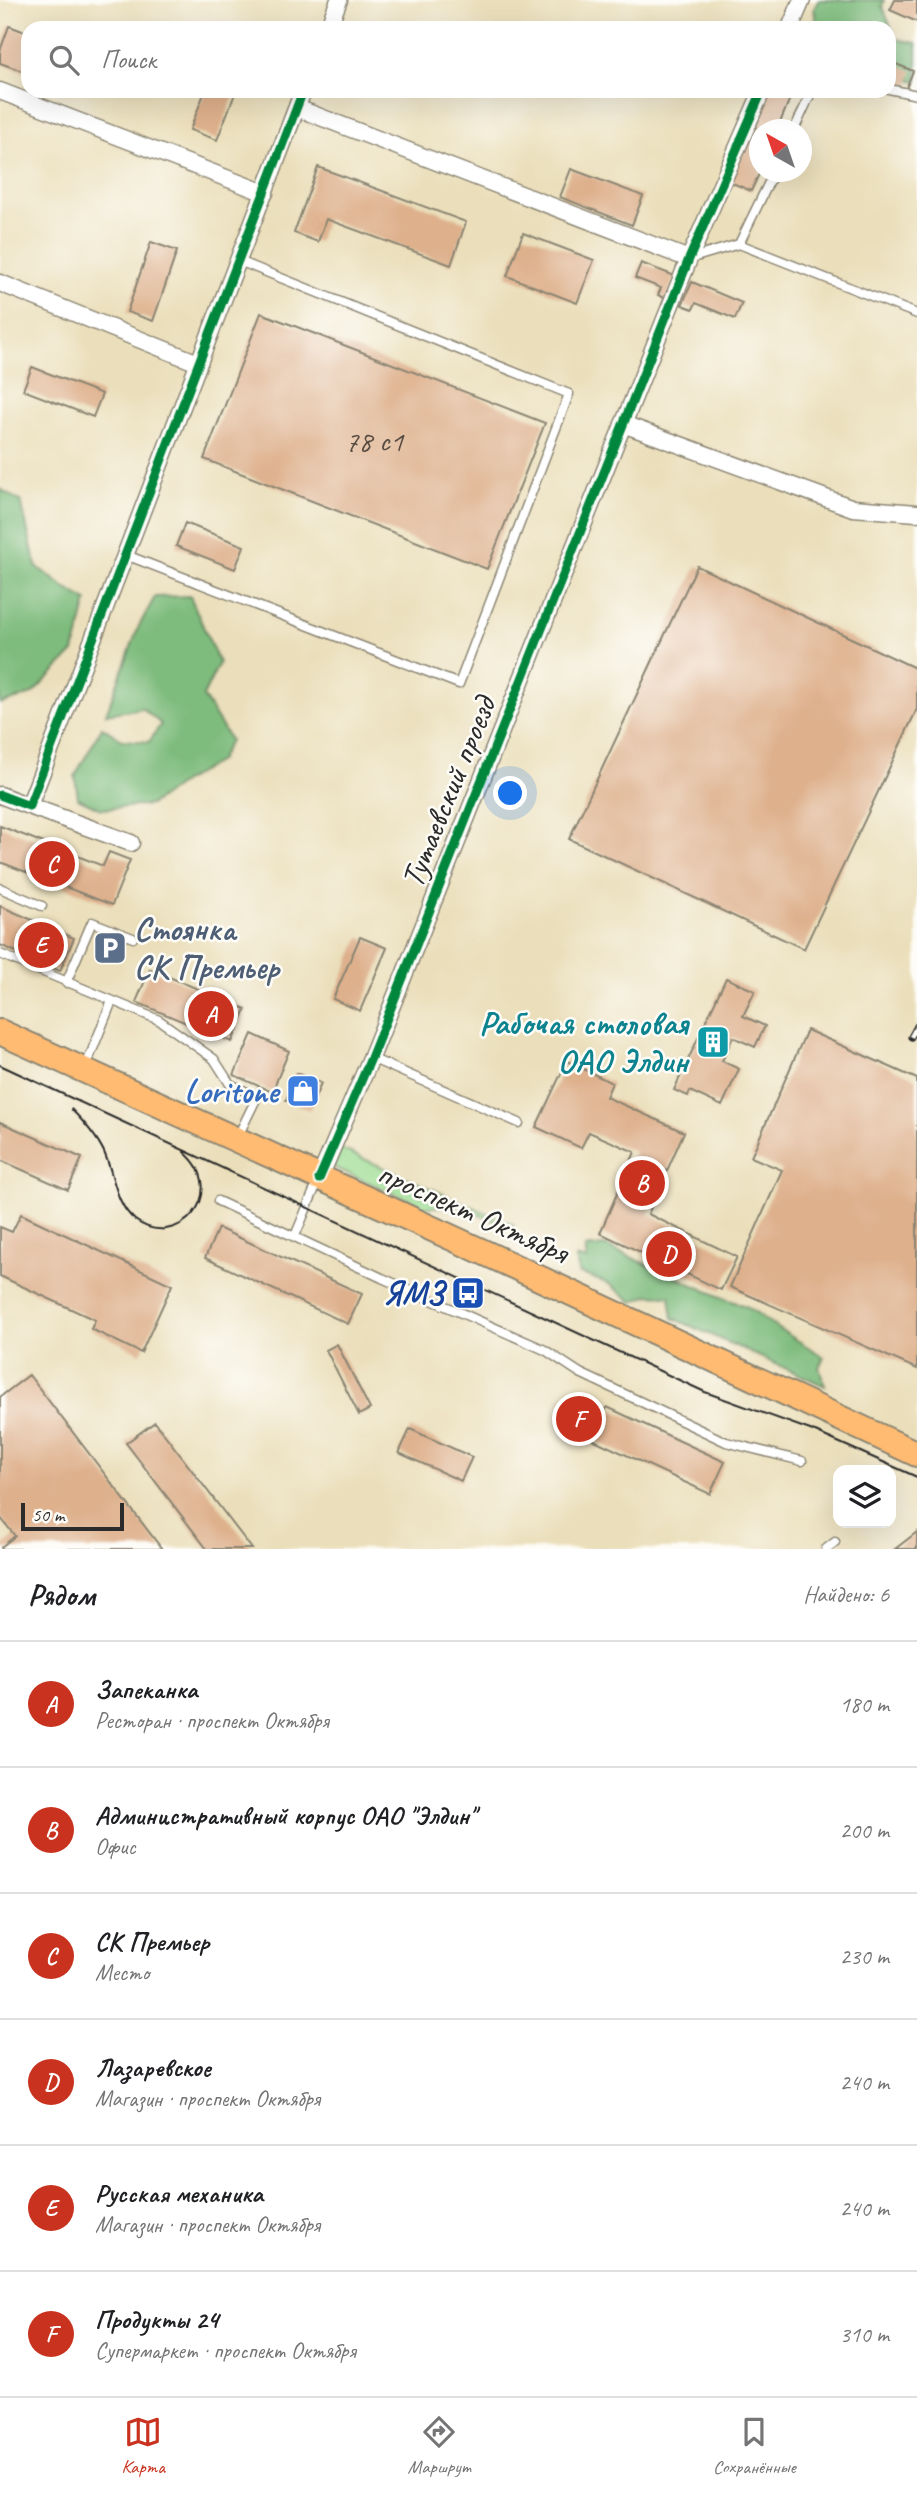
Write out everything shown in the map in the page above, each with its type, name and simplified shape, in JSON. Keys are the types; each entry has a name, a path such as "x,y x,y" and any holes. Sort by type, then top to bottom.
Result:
{"main road":[{"name":"проспект Октября","path":"0,1032 917,1454"}],"street":[{"path":"331,21 339,0"},
{"path":"793,21 802,0"},
{"path":"0,91 265,193"},
{"path":"29,806 301,98"},
{"name":"Тутаевский проезд","path":"319,1179 371,1058 690,259 759,98"},
{"path":"297,108 690,259"},
{"path":"0,283 198,363"},
{"path":"623,424 853,508 917,513"},
{"path":"0,795 131,843"}],"lane":[{"path":"896,90 917,95"},
{"path":"799,119 809,98"},
{"path":"739,244 769,182"},
{"path":"690,259 739,244 917,314"},
{"path":"126,555 459,684 464,672 569,394 239,261"},
{"path":"0,888 43,906"},
{"path":"66,983 92,922 133,939"},
{"path":"0,954 159,1020 214,1059 230,1084 257,1097 235,1140"},
{"path":"84,1072 112,1001"},
{"path":"371,1058 519,1123"},
{"path":"295,1236 319,1179"},
{"path":"218,1201 545,1350 580,1373 726,1442 802,1461"},
{"path":"826,1549 835,1542"}],"green space":[{"path":"818,0 884,0 882,6 888,21 816,21 814,9"},
{"path":"896,39 917,43 917,82 896,73"},
{"path":"0,489 21,502 36,566 87,601 74,652 32,694 0,704"},
{"path":"190,596 219,663 203,696 230,740 219,761 150,805 101,809 78,798 75,776 102,727 122,740 149,742 161,724 142,708 106,714 139,626 155,597"},
{"path":"341,1149 514,1225 512,1229 460,1206 425,1207 333,1167"},
{"path":"605,1246 748,1307 824,1357 819,1367 825,1386 673,1318 670,1296 648,1295 633,1302 609,1284 579,1273 576,1258 587,1260 585,1248"}],"building":[{"path":"895,0 917,0 917,22 890,10"},
{"path":"9,26 21,30 21,70 0,63 0,51"},
{"path":"896,64 913,71 905,91 896,88"},
{"path":"202,98 233,98 217,140 190,130"},
{"path":"765,98 790,98 782,119 756,119"},
{"path":"749,137 749,182 755,182 751,191 730,182"},
{"path":"318,167 466,222 451,265 326,219 318,242 294,233"},
{"path":"571,169 643,196 632,225 560,197"},
{"path":"523,233 594,260 577,303 507,276"},
{"path":"151,242 177,251 153,321 127,312"},
{"path":"641,263 675,276 666,299 658,295 661,288 635,278"},
{"path":"692,282 742,303 735,319 696,303 693,309 682,305"},
{"path":"261,313 545,423 487,569 204,459"},
{"path":"32,367 102,394 93,417 23,390"},
{"path":"185,523 244,546 235,569 176,546"},
{"path":"697,566 917,669 917,709 804,949 569,839"},
{"path":"0,826 103,866 109,852 130,860 112,905 0,862"},
{"path":"0,906 74,938 60,971 0,945"},
{"path":"360,937 387,948 360,1011 333,999"},
{"path":"150,969 246,1009 232,1042 136,1002"},
{"name":"Рабочая столовая ОАО Элдин","path":"726,978 755,991 743,1016 765,1026 755,1047 733,1037 722,1061 739,1069 722,1106 690,1091 688,1096 674,1090"},
{"path":"807,1030 917,1079 917,1369 730,1287 782,1170 751,1157"},
{"path":"252,1034 289,1051 272,1092 234,1075"},
{"path":"567,1061 612,1083 606,1097 684,1132 648,1214 737,1257 721,1290 600,1233 635,1152 589,1132 581,1148 536,1127"},
{"name":"Loritone","path":"296,1073 321,1083 310,1110 286,1100"},
{"path":"0,1122 82,1158 68,1190 0,1160"},
{"path":"21,1214 172,1285 141,1353 91,1329 95,1320 0,1276 0,1227 12,1232"},
{"path":"218,1228 362,1294 348,1324 205,1258"},
{"path":"337,1344 370,1409 359,1415 326,1350"},
{"path":"29,1375 162,1549 2,1549 1,1547 15,1536 0,1517 0,1397"},
{"path":"581,1400 595,1407 585,1427 572,1420"},
{"path":"607,1407 725,1462 710,1494 592,1439"},
{"path":"155,1422 252,1549 207,1549 126,1443"},
{"path":"410,1429 472,1457 461,1481 399,1453"},
{"path":"917,1532 917,1549 895,1549"}],"tram line":[{"path":"0,1065 705,1392 813,1431 917,1477"},
{"path":"71,1109 101,1146 123,1206 135,1220 151,1228 167,1229 182,1223 193,1213 201,1200 202,1184 197,1168 184,1152"}],"railway":[{"path":"911,1037 917,1026"}],"cycle path":[{"path":"0,795 29,806 300,98"},
{"path":"319,1179 371,1058 689,259 759,98"}],"place":[{"name":"СК Премьер","path":"52,864"},
{"name":"Русская механика","path":"41,945"},
{"name":"Стоянка СК Премьер","path":"110,948"},
{"name":"Запеканка","path":"211,1014"},
{"name":"Рабочая столовая ОАО Элдин","path":"713,1042"},
{"name":"Loritone","path":"303,1091"},
{"name":"Административный корпус ОАО \"Элдин\"","path":"642,1183"},
{"name":"Лазаревское","path":"669,1254"},
{"name":"ЯМЗ","path":"468,1293"},
{"name":"Продукты 24","path":"579,1419"}]}
